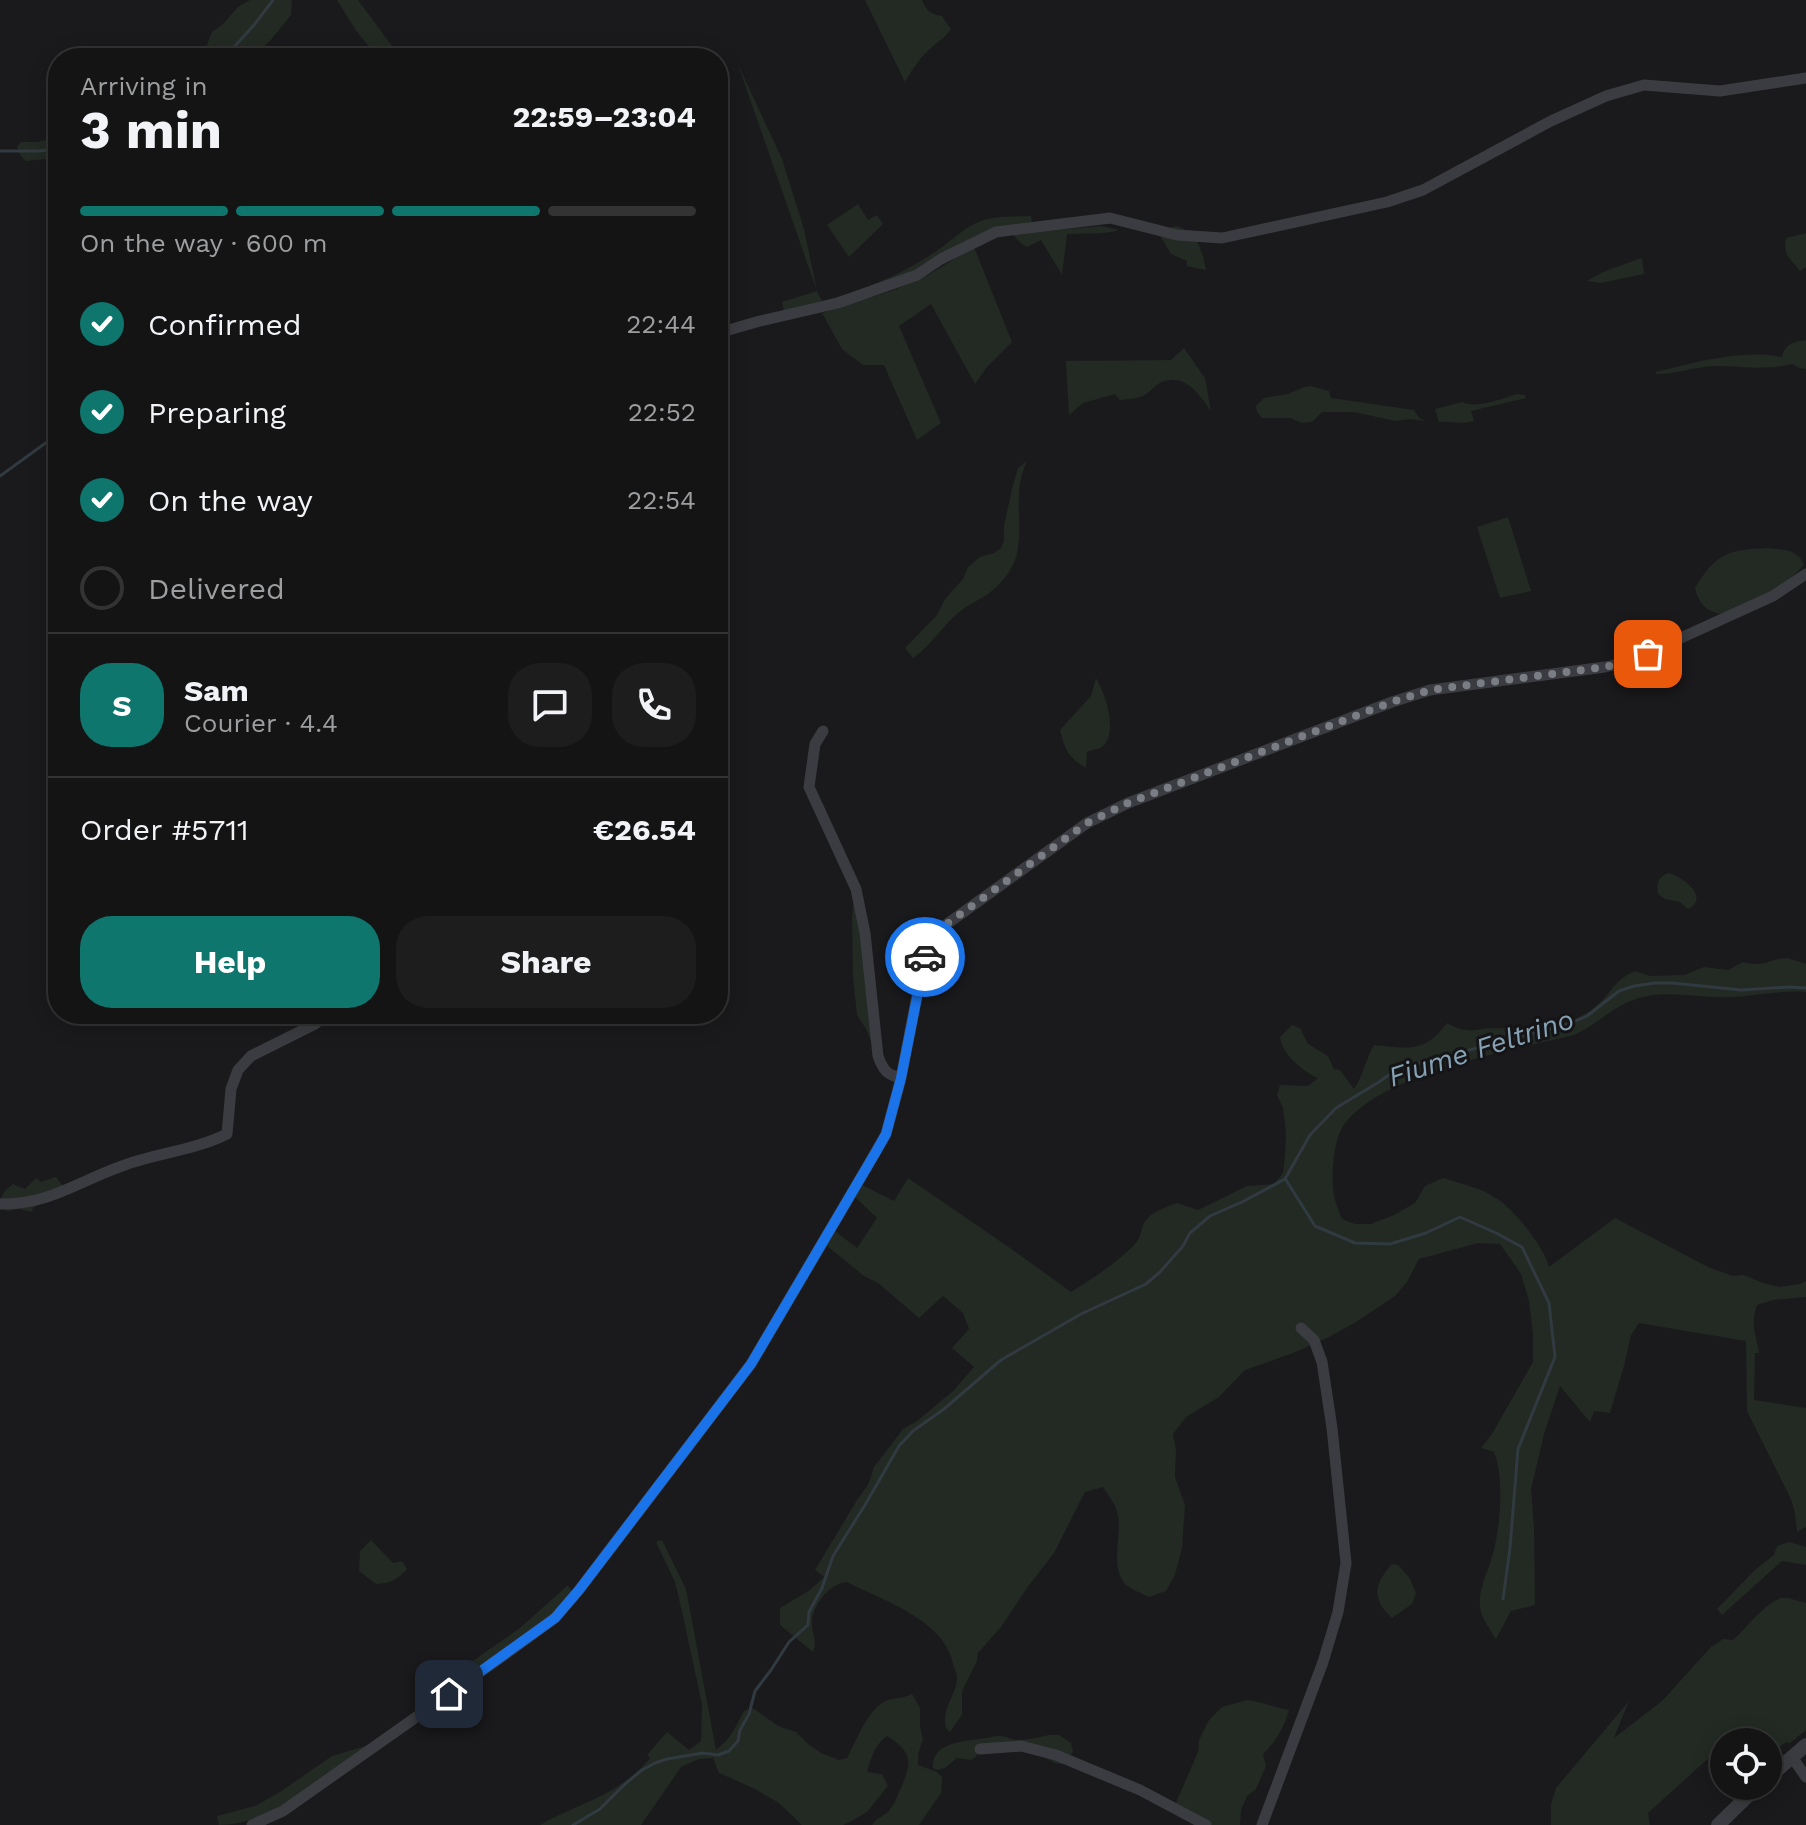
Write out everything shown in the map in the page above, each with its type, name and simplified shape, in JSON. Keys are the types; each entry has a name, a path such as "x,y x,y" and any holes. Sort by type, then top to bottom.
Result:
{"street":[{"path":"728,330 838,303 917,275 941,259 996,232 1110,218 1177,235 1222,238 1387,202 1423,190 1551,121 1606,96 1644,85 1720,91 1806,78"},
{"path":"252,1825 283,1811 500,1658 555,1618 579,1590 751,1364 886,1134 901,1078 927,944 940,929 1087,823 1128,803 1430,690 1628,662 1773,596 1806,574"},
{"path":"823,731 815,744 809,787 856,889 865,933 882,1069 890,1076 901,1078"},
{"path":"0,1204 37,1201 125,1165 213,1141 227,1134 231,1089 238,1070 251,1056 315,1024"},
{"path":"1262,1825 1323,1662 1338,1612 1346,1563 1322,1362 1314,1340 1301,1328"},
{"path":"1782,1766 1806,1745"},
{"path":"980,1749 1021,1746 1056,1755 1140,1790 1206,1825"},
{"path":"1792,1757 1806,1777"},
{"path":"1724,1823 1745,1800"}],"shaded area":[{"path":"250,0 292,0 291,15 262,48 206,48 212,32"},
{"path":"337,0 358,0 394,48 370,48"},
{"path":"865,0 922,0 932,13 942,16 951,29 923,55 905,82"},
{"path":"737,62 782,159 804,229 817,291"},
{"path":"48,139 48,159 26,161 17,147 21,142"},
{"path":"858,204 868,220 877,215 883,224 849,257 827,225"},
{"path":"1031,216 1032,223 992,232 914,275 859,296 784,311 782,302 817,291 822,301 852,292 908,268 982,220"},
{"path":"1101,226 1119,230 1067,234 1062,275 1041,240 1027,247 1012,234"},
{"path":"1176,226 1194,237 1201,249 1206,270 1187,266 1187,261 1171,254 1161,237 1166,229"},
{"path":"1806,233 1806,267 1800,271 1786,253 1785,244 1786,238"},
{"path":"974,247 1012,342 975,384 931,304 899,326 941,423 917,440 884,365 863,365 842,349 822,313 894,290 928,275"},
{"path":"1642,258 1644,274 1601,283 1587,281 1606,271"},
{"path":"1806,340 1806,369 1792,364 1762,368 1714,366 1656,374 1719,358 1751,355 1782,357 1790,344"},
{"path":"1184,348 1205,378 1211,411 1190,386 1168,380 1133,399 1120,400 1115,394 1083,403 1069,415 1066,361 1171,360"},
{"path":"1311,386 1329,391 1331,398 1414,410 1419,418 1426,421 1395,421 1354,412 1322,412 1312,422 1302,423 1290,418 1262,418 1257,412 1256,406 1264,398"},
{"path":"1517,394 1526,398 1471,411 1474,421 1469,422 1439,422 1435,409 1462,402 1482,404"},
{"path":"1027,461 1020,484 1019,536 1012,568 994,590 955,616 913,658 905,648 937,615 968,567 980,557 1001,548 1018,468"},
{"path":"1508,517 1531,591 1500,598 1477,527"},
{"path":"1768,548 1794,553 1804,565 1781,585 1729,613 1714,612 1701,603 1695,588 1717,560 1733,552"},
{"path":"1096,678 1106,701 1110,729 1103,746 1087,752 1086,768 1068,752 1060,730 1091,696"},
{"path":"1668,873 1687,883 1695,893 1697,899 1688,909 1680,902 1658,894 1658,881"},
{"path":"854,891 863,939 874,1048 857,1015 853,977"},
{"path":"1787,958 1806,964 1806,992 1720,997 1650,995 1622,1005 1574,1035 1448,1067 1384,1093 1359,1109 1342,1128 1335,1151 1333,1179 1342,1219 1355,1224 1371,1224 1394,1215 1415,1203 1425,1186 1443,1178 1490,1194 1519,1219 1535,1239 1549,1267 1615,1218 1708,1267 1733,1276 1744,1275 1779,1287 1806,1281 1806,1297 1757,1305 1754,1324 1759,1353 1755,1353 1754,1400 1806,1408 1806,1527 1797,1532 1791,1499 1747,1411 1746,1341 1639,1323 1631,1335 1610,1413 1594,1411 1590,1422 1560,1386 1531,1489 1535,1605 1511,1611 1496,1639 1482,1615 1480,1598 1497,1533 1499,1476 1494,1452 1481,1448 1533,1362 1533,1334 1529,1301 1521,1274 1500,1244 1478,1243 1419,1259 1407,1282 1395,1296 1327,1338 1245,1370 1219,1397 1186,1417 1173,1434 1175,1477 1185,1505 1182,1548 1175,1575 1166,1591 1149,1597 1126,1585 1118,1569 1119,1523 1116,1508 1103,1487 1085,1492 1054,1553 1001,1627 978,1653 962,1691 962,1715 950,1732 945,1722 946,1710 957,1681 953,1663 938,1635 910,1613 847,1582 827,1592 817,1604 812,1619 813,1652 780,1625 780,1608 810,1590 824,1577 815,1570 868,1485 874,1467 903,1429 953,1391 974,1367 952,1348 969,1329 963,1313 943,1296 919,1318 826,1245 835,1231 857,1248 877,1218 855,1197 862,1185 894,1201 908,1178 1071,1292 1126,1253 1138,1241 1147,1219 1159,1210 1177,1203 1198,1210 1247,1186 1274,1184 1283,1173 1285,1155 1283,1108 1277,1095 1280,1085 1308,1086 1318,1078 1300,1067 1281,1043 1280,1037 1292,1025 1300,1028 1308,1044 1328,1056 1334,1069 1340,1070 1354,1089 1374,1045 1415,1047 1431,1040 1447,1023 1470,1030 1548,1027 1577,1018 1594,1008 1622,979 1635,971 1650,976 1684,975 1704,967 1728,970 1743,962 1762,964"},
{"path":"56,1177 62,1185 60,1190 33,1208 32,1212 1,1208 3,1194 13,1184 25,1189 36,1178 41,1182"},
{"path":"371,1540 393,1563 402,1561 407,1569 400,1576 376,1584 359,1571 360,1551"},
{"path":"662,1540 686,1589 716,1750 730,1736 744,1711 753,1708 778,1726 796,1732 821,1753 839,1760 847,1758 876,1708 886,1701 912,1694 920,1708 923,1739 918,1765 942,1777 941,1793 919,1825 872,1825 894,1804 908,1766 906,1753 887,1736 874,1752 867,1772 882,1774 888,1786 867,1812 843,1825 802,1825 779,1803 719,1773 713,1758 699,1759 681,1767 641,1825 540,1825 626,1781 650,1758 647,1755 667,1732 689,1750 701,1741 702,1704 675,1582 656,1542"},
{"path":"1789,1542 1806,1547 1806,1565 1782,1561 1722,1615 1717,1609 1774,1555 1777,1546"},
{"path":"1392,1564 1398,1565 1409,1577 1416,1593 1412,1604 1392,1618 1381,1604 1377,1591 1381,1578"},
{"path":"568,1585 572,1592 551,1616 452,1688 444,1681 520,1628"},
{"path":"1788,1598 1806,1603 1806,1730 1790,1743 1782,1745 1782,1728 1710,1728 1710,1757 1648,1813 1650,1825 1551,1825 1551,1804 1556,1788 1629,1701 1614,1738 1662,1701 1711,1647 1723,1639 1733,1640 1774,1602"},
{"path":"1247,1700 1289,1710 1279,1734 1263,1754 1266,1766 1256,1789 1247,1796 1241,1810 1240,1825 1212,1825 1175,1805 1209,1720 1222,1707"},
{"path":"1059,1735 1071,1743 1073,1752 1067,1762 1055,1763 1032,1751 978,1751 971,1760 957,1758 945,1768 933,1768 937,1753 957,1742 997,1736 1018,1740"},
{"path":"369,1745 279,1808 239,1823 219,1825 217,1816 255,1806 332,1756"}],"waterway":[{"path":"233,48 273,0"},
{"path":"0,151 48,150"},
{"path":"0,476 48,441"},
{"name":"Fiume Feltrino","path":"573,1825 600,1809 625,1784 655,1763 703,1753 718,1755 729,1751 738,1741 755,1691 789,1642 808,1625 809,1612 822,1588 833,1556 899,1446 913,1431 1001,1360 1081,1314 1146,1284 1183,1246 1190,1233 1210,1216 1285,1179 1310,1135 1336,1108 1397,1069 1569,1024 1587,1016 1619,991 1634,986 1672,983 1741,990 1806,988"},
{"path":"1286,1180 1315,1226 1355,1243 1390,1244 1426,1233 1460,1217 1522,1247 1549,1303 1555,1357 1518,1449 1503,1599"}],"way so far":[{"path":"925,957 927,944 940,929 1087,823 1128,803 1430,690 1605,667 1648,654"}],"route":[{"path":"449,1694 555,1618 751,1364 886,1134 901,1078 925,957"}]}
